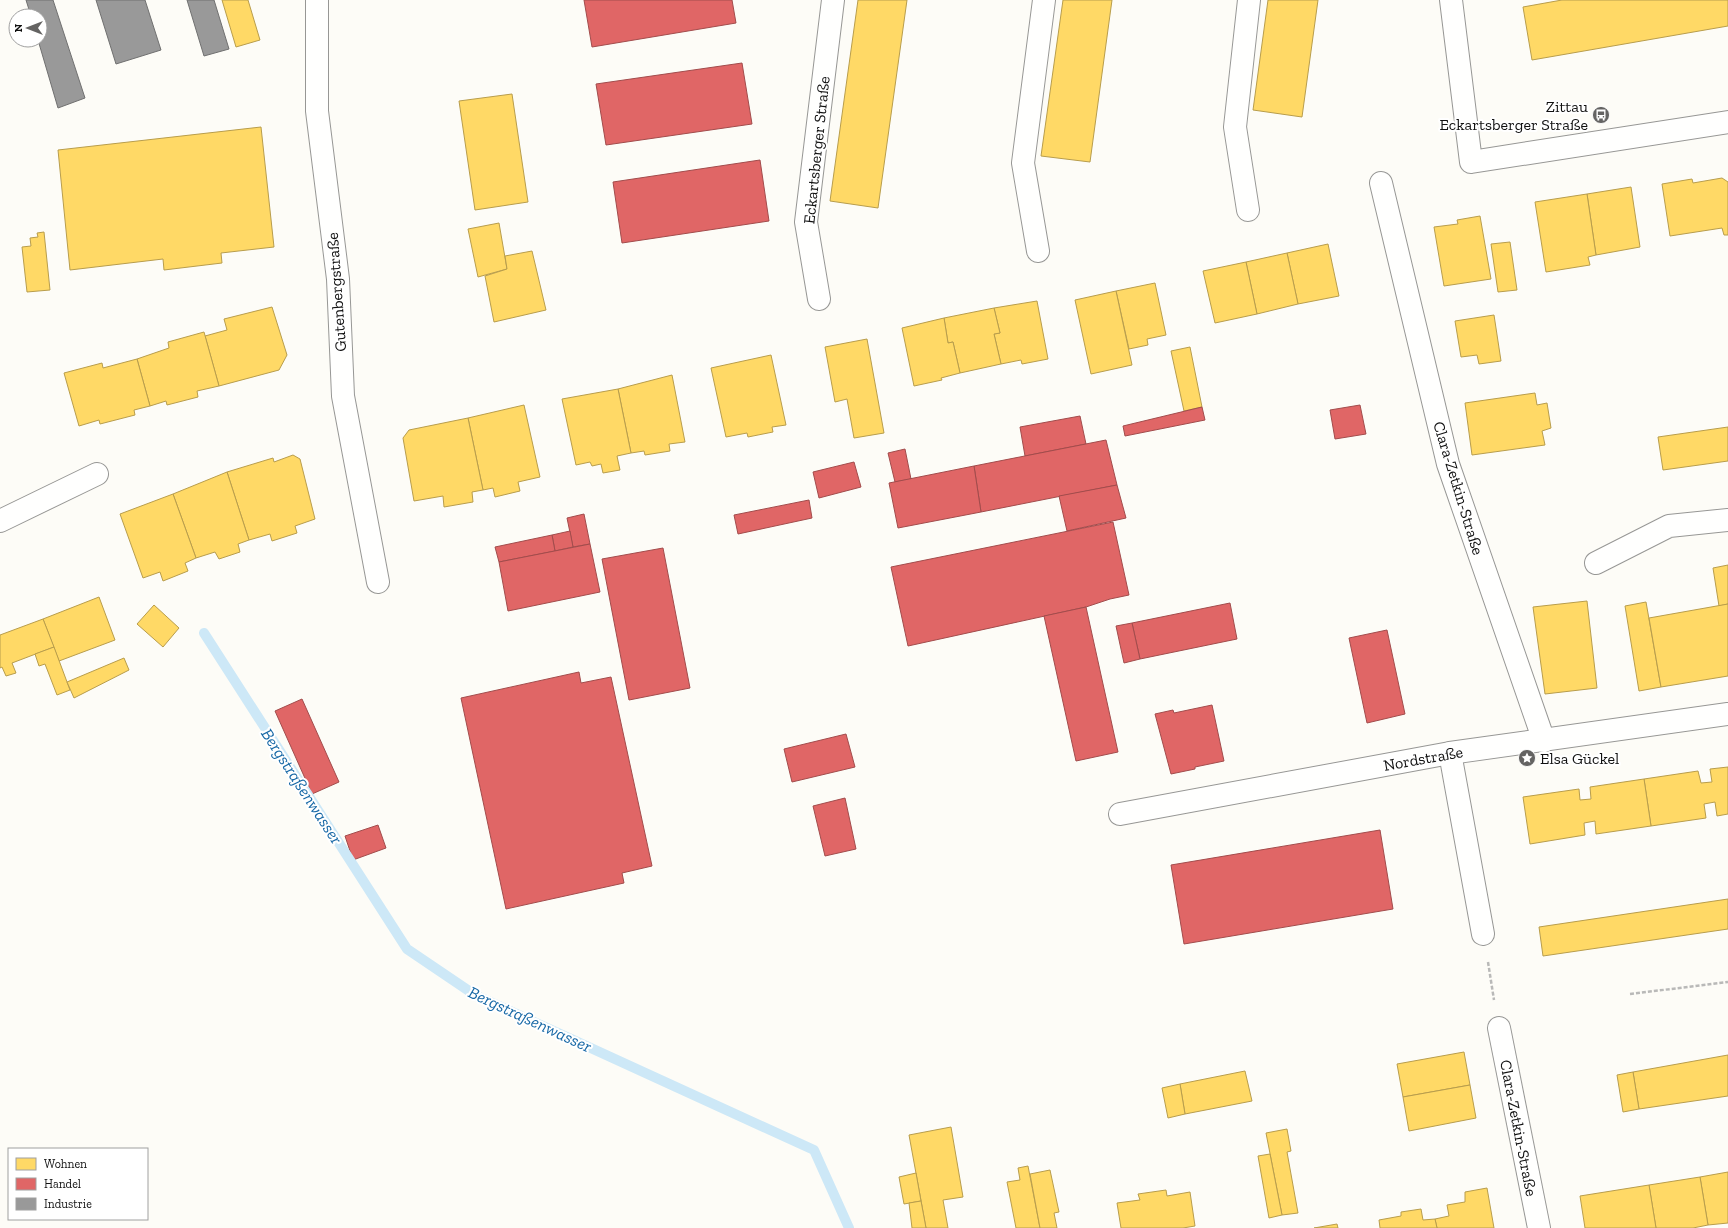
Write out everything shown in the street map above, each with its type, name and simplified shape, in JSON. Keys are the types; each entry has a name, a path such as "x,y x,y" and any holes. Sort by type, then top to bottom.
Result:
{"street":[{"name":"Gutenbergstraße","path":"317,0 317,111 338,279 343,396 378,582"},
{"name":"Eckartsberger Straße","path":"819,299 806,222 833,0"},
{"path":"1038,251 1023,163 1044,0"},
{"path":"1248,210 1235,126 1249,0"},
{"path":"1451,0 1472,162 1728,122"},
{"name":"Clara-Zetkin-Straße","path":"1381,183 1448,464 1544,741"},
{"path":"0,521 97,474"},
{"path":"1596,563 1669,526 1728,520"},
{"name":"Nordstraße","path":"1120,814 1450,753 1728,714"},
{"path":"1450,753 1483,934"},
{"name":"Clara-Zetkin-Straße","path":"1499,1028 1539,1228"}],"path":[{"path":"1483,934 1499,1028"},
{"path":"1630,994 1728,982"}],"building: Wohnen":[{"path":"222,0 248,0 260,40 236,47"},
{"path":"858,0 907,0 878,208 830,201"},
{"path":"1063,0 1112,0 1090,162 1041,156"},
{"path":"1268,0 1318,0 1302,117 1253,110"},
{"path":"1562,0 1728,0 1728,26 1532,60 1523,7"},
{"path":"512,94 528,202 475,210 459,101"},
{"path":"261,127 274,247 221,253 222,263 164,270 163,259 70,270 58,150"},
{"path":"1722,178 1728,182 1728,235 1724,235 1722,228 1670,236 1662,184 1692,179 1693,183"},
{"path":"1631,187 1640,247 1596,255 1587,194"},
{"path":"1587,194 1596,255 1588,257 1590,265 1546,272 1535,202"},
{"path":"1480,216 1491,279 1444,286 1434,227 1458,224 1457,220"},
{"path":"499,223 507,269 478,277 468,229"},
{"path":"44,232 50,290 27,292 22,247 31,246 30,238 38,237 37,233"},
{"path":"1510,242 1517,290 1498,292 1491,244"},
{"path":"1328,244 1339,296 1298,304 1287,253"},
{"path":"532,251 546,310 494,322 485,276 507,269 505,256"},
{"path":"1287,253 1298,304 1257,314 1246,262"},
{"path":"1246,262 1257,314 1215,323 1203,271"},
{"path":"1155,283 1166,335 1147,339 1148,345 1129,349 1116,291"},
{"path":"1116,291 1132,365 1091,374 1075,300"},
{"path":"1037,301 1048,359 1022,364 1021,360 1001,364 994,334 1000,333 994,308"},
{"path":"272,307 287,355 279,370 219,386 205,336 227,330 224,319"},
{"path":"994,308 1000,333 994,334 1001,364 960,373 953,342 948,343 944,318"},
{"path":"1494,315 1501,361 1479,364 1477,355 1461,357 1455,321"},
{"path":"944,318 948,343 953,342 960,373 941,378 942,380 914,386 902,328"},
{"path":"204,332 219,386 197,391 198,397 167,405 166,401 150,406 137,359 169,348 168,342"},
{"path":"867,339 884,433 854,438 847,399 835,402 825,347"},
{"path":"1190,347 1202,407 1184,411 1171,351"},
{"path":"771,355 786,425 772,427 773,432 748,437 747,433 726,437 711,368"},
{"path":"137,359 150,406 134,410 135,415 100,424 99,420 79,426 64,373 102,363 103,368"},
{"path":"672,375 685,442 669,444 670,451 645,455 644,451 631,453 618,389"},
{"path":"618,389 631,453 617,456 620,470 603,473 601,464 592,466 590,462 576,465 562,399"},
{"path":"1535,393 1537,405 1547,403 1551,428 1542,431 1545,445 1472,455 1465,403"},
{"path":"524,405 540,477 518,482 520,491 495,497 493,488 483,490 468,418"},
{"path":"468,418 483,490 472,492 473,502 444,507 443,496 414,501 403,438 409,430"},
{"path":"1728,427 1728,461 1663,470 1658,437"},
{"path":"293,455 300,459 315,519 295,526 297,533 272,541 270,534 249,540 227,472 273,458 274,462"},
{"path":"227,472 249,540 238,544 240,552 219,559 215,552 196,558 173,494"},
{"path":"173,494 196,558 185,563 188,571 163,581 160,572 143,578 120,514"},
{"path":"1728,565 1728,604 1719,606 1713,568"},
{"path":"99,597 115,640 59,661 43,619"},
{"path":"1587,601 1597,688 1545,694 1533,607"},
{"path":"1646,602 1661,687 1639,691 1625,606"},
{"path":"1728,604 1728,676 1661,687 1649,618"},
{"path":"154,605 179,628 163,647 137,624"},
{"path":"43,619 54,647 12,663 16,673 6,676 2,667 0,668 0,635"},
{"path":"54,647 70,690 57,695 45,664 39,666 35,654"},
{"path":"124,658 129,670 74,698 67,682"},
{"path":"1728,767 1728,814 1717,816 1715,802 1704,804 1706,818 1651,826 1644,779 1698,771 1701,783 1712,782 1710,769"},
{"path":"1644,779 1651,826 1596,834 1595,821 1584,823 1585,835 1530,844 1523,797 1579,789 1580,800 1591,799 1590,787"},
{"path":"1728,899 1728,929 1543,956 1539,927"},
{"path":"1464,1052 1470,1085 1403,1097 1397,1064"},
{"path":"1728,1055 1728,1096 1639,1109 1633,1072"},
{"path":"1245,1071 1252,1101 1185,1114 1180,1084"},
{"path":"1633,1072 1639,1109 1623,1112 1617,1075"},
{"path":"1180,1084 1185,1114 1168,1118 1162,1088"},
{"path":"1470,1085 1476,1118 1409,1131 1403,1097"},
{"path":"951,1127 963,1197 943,1200 948,1228 926,1228 909,1135"},
{"path":"1287,1129 1291,1151 1287,1152 1298,1213 1282,1215 1266,1133"},
{"path":"1270,1154 1282,1215 1269,1218 1258,1156"},
{"path":"1028,1166 1040,1228 1016,1228 1007,1182 1020,1180 1018,1168"},
{"path":"1050,1170 1059,1212 1054,1213 1057,1228 1040,1228 1030,1174"},
{"path":"1728,1172 1728,1223 1708,1225 1700,1177"},
{"path":"916,1173 921,1201 904,1204 899,1177"},
{"path":"1700,1177 1708,1225 1693,1228 1656,1228 1649,1185"},
{"path":"1649,1185 1656,1228 1585,1228 1580,1196"},
{"path":"1487,1188 1494,1228 1437,1228 1435,1219 1449,1216 1447,1205 1465,1202 1465,1192"},
{"path":"1166,1190 1167,1196 1190,1192 1195,1226 1183,1228 1121,1228 1117,1203 1140,1200 1138,1194"},
{"path":"921,1201 926,1228 912,1228 909,1203"},
{"path":"1421,1209 1423,1220 1435,1219 1437,1228 1380,1228 1379,1220 1401,1216 1401,1212"},
{"path":"1337,1224 1338,1228 1314,1228"}],"building: Handel":[{"path":"584,0 732,0 736,23 592,47"},
{"path":"742,63 752,124 606,145 596,84"},
{"path":"760,160 769,221 622,243 613,182"},
{"path":"1360,405 1366,434 1335,439 1330,410"},
{"path":"1202,407 1205,420 1125,436 1123,426"},
{"path":"1080,416 1086,444 1025,456 1020,427"},
{"path":"1106,440 1117,485 981,512 974,466"},
{"path":"905,449 911,479 895,482 888,453"},
{"path":"854,462 861,487 819,498 813,472"},
{"path":"974,466 981,512 898,528 889,483"},
{"path":"1117,485 1126,518 1067,531 1059,496"},
{"path":"809,500 812,518 738,534 734,515"},
{"path":"584,514 590,544 573,547 567,518"},
{"path":"1113,522 1129,595 1110,599 1086,607 908,646 891,567"},
{"path":"570,531 573,547 555,551 552,535"},
{"path":"552,535 555,551 499,562 495,547"},
{"path":"590,544 600,592 508,611 499,562"},
{"path":"663,548 690,688 629,700 602,559"},
{"path":"1230,603 1237,639 1140,659 1132,623"},
{"path":"1086,607 1118,752 1076,761 1044,616"},
{"path":"1132,623 1140,659 1124,663 1116,626"},
{"path":"1387,630 1405,714 1367,723 1349,638"},
{"path":"579,672 581,683 611,677 652,866 622,873 624,883 506,909 461,698"},
{"path":"302,699 339,782 312,794 275,711"},
{"path":"1212,705 1224,761 1171,774 1155,714 1173,710 1174,713"},
{"path":"846,734 855,767 792,782 784,749"},
{"path":"845,798 856,849 825,856 813,806"},
{"path":"378,825 386,848 353,860 345,836"},
{"path":"1380,830 1393,909 1184,944 1171,865"}],"building: Industrie":[{"path":"26,0 53,0 85,98 58,108 40,48 48,48 48,8 28,8"},
{"path":"96,0 145,0 161,50 116,64"},
{"path":"187,0 214,0 229,49 204,56"}],"waterway":[{"name":"Bergstraßenwasser","path":"204,633 407,949 475,995 814,1150 849,1228"}],"place":[{"name":"Zittau Eckartsberger Straße","path":"1601,115"},
{"name":"Elsa Gückel","path":"1527,758"}]}
